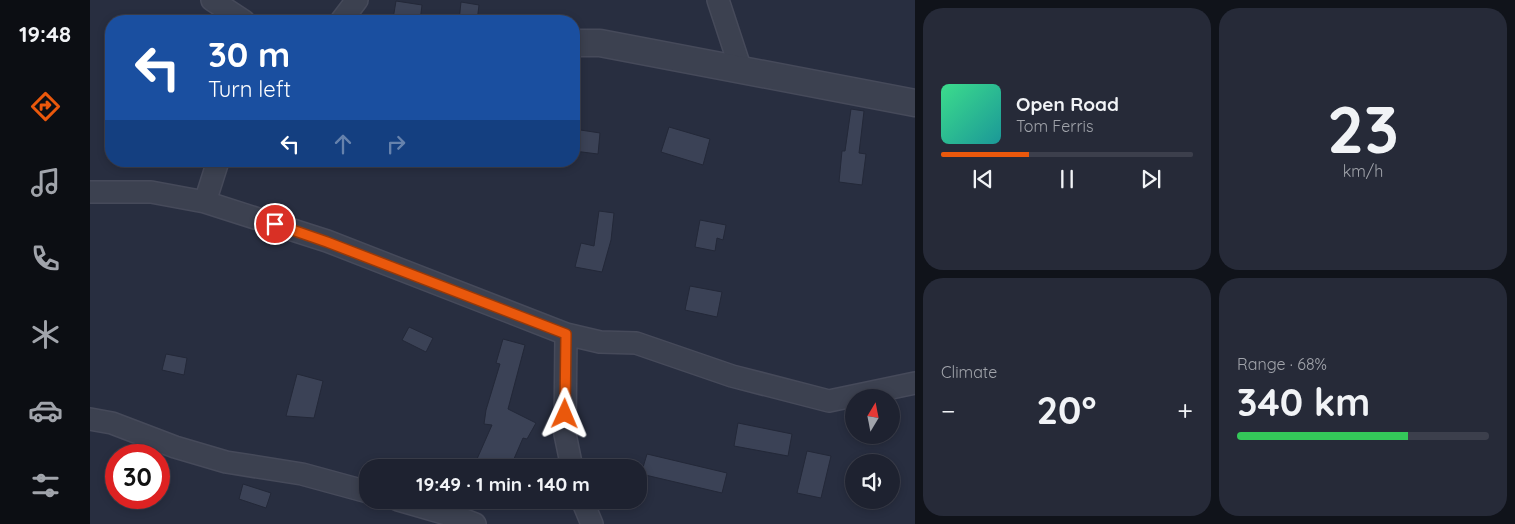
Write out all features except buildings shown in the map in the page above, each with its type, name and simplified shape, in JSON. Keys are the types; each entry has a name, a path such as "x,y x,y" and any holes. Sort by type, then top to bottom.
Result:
{"street":[{"path":"212,0 235,15"},
{"path":"346,15 357,0"},
{"path":"718,0 742,70"},
{"path":"580,43 600,43 915,103"},
{"path":"205,202 216,167"},
{"path":"90,192 150,192 205,202 327,242 566,334 600,342 636,343 732,376 829,401 915,382"},
{"path":"566,334 565,434 570,459"},
{"path":"90,419 112,423 175,447 226,462 302,474 359,490"},
{"path":"429,509 475,524"},
{"path":"586,509 592,524"}],"route":[{"path":"275,224 327,242 566,334 565,414"}]}
